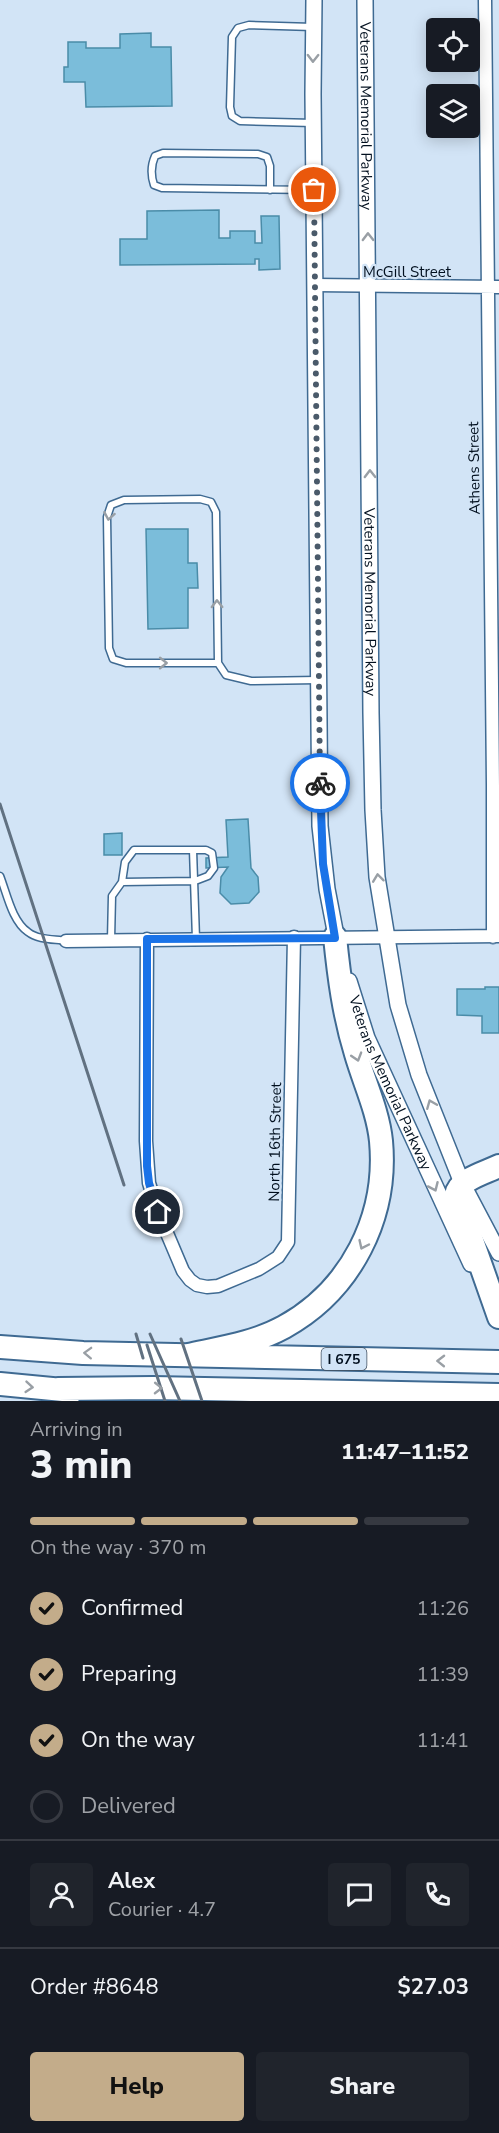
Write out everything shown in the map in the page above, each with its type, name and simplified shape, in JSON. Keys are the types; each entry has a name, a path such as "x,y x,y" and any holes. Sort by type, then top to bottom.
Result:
{"highway":[{"path":"188,1355 260,1338 283,1328 306,1313 323,1299 341,1278 359,1254 371,1228 377,1206 381,1174 381,1139 342,1000 335,938"},
{"path":"499,1166 462,1183 457,1190 457,1203 499,1317"},
{"name":"I 675","path":"0,1347 83,1353 499,1362"},
{"name":"I 675","path":"0,1384 58,1389 153,1388 499,1395"},
{"path":"58,1389 134,1401"}],"street":[{"name":"Veterans Memorial Parkway","path":"314,0 318,680 320,826 323,864 335,938 367,1038 439,1198 499,1323"},
{"name":"Veterans Memorial Parkway","path":"365,0 373,810 377,877 398,1005 416,1065 462,1183 499,1253"},
{"name":"Athens Street","path":"485,0 493,287 496,936"},
{"name":"McGill Street","path":"315,285 493,287"},
{"path":"66,940 496,936"},
{"name":"North 16th Street","path":"147,939 146,1141 149,1183 158,1212 183,1271 197,1285 207,1287 218,1286 259,1269 278,1257 288,1242 294,937"}],"lane":[{"path":"313,123 240,121 232,116 230,107 232,37 238,28 249,25 314,27"},
{"path":"270,190 270,166 267,157 258,154 163,153 155,156 153,162 154,185 162,188 270,190 314,190"},
{"path":"218,663 126,663 113,659 109,648 108,624 108,517 111,504 123,500 200,499 211,502 216,512 218,663 226,675 250,681 318,680"},
{"path":"111,941 112,896 122,882 125,862 134,850 206,850 212,853 214,858 214,868 208,876 195,881 122,882"},
{"path":"194,850 196,939"},
{"path":"0,876 17,921 29,933 44,938 66,940"}],"building":[{"path":"151,33 151,47 171,47 172,106 86,107 85,82 64,82 64,67 68,67 68,42 86,42 86,48 120,48 120,34"},
{"path":"219,210 219,238 230,238 230,231 255,231 255,243 262,243 261,216 279,216 280,269 259,270 259,259 255,259 255,264 120,265 120,239 147,239 147,211"},
{"path":"146,529 188,529 188,563 197,563 198,588 188,588 188,628 148,629"},
{"path":"248,819 251,868 258,877 259,892 249,903 231,904 220,893 221,877 228,867 206,868 206,858 228,857 226,820"},
{"path":"122,833 122,855 104,855 104,834"},
{"path":"485,987 499,987 499,1033 482,1033 482,1016 457,1015 457,989 485,989"}],"railway":[{"path":"0,804 124,1185"},
{"path":"136,1334 143,1358"},
{"path":"150,1334 180,1401"},
{"path":"181,1339 202,1401"},
{"path":"147,1345 165,1401"}],"way so far":[{"path":"314,190 320,783"}],"route":[{"path":"158,1212 149,1183 147,1166 147,939 335,938 323,864 320,783"}]}
